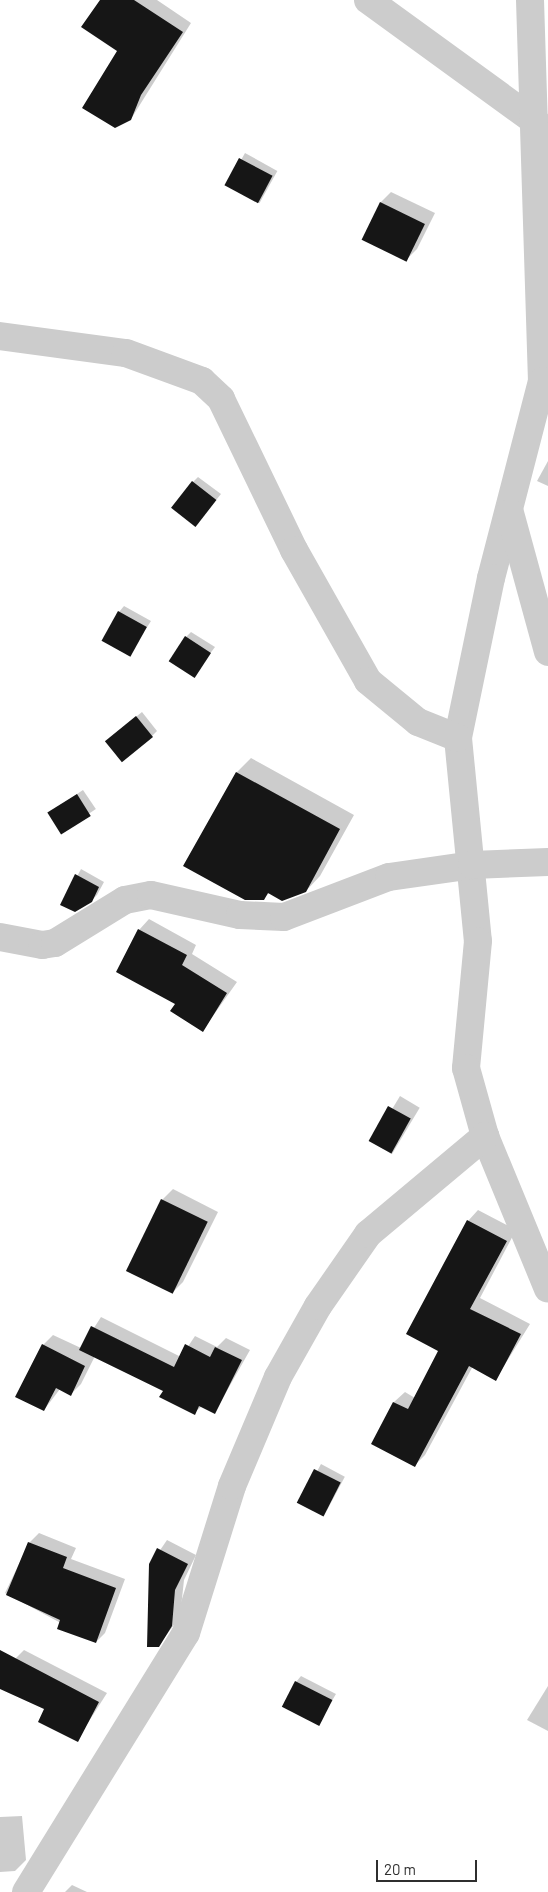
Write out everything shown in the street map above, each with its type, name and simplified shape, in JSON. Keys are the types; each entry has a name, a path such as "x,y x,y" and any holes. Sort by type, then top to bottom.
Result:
{"street":[{"path":"368,0 536,122"},
{"path":"530,0 542,96 536,122 542,381 510,513 491,578 458,738 472,864 478,940 466,1068 485,1136 548,1289"},
{"path":"0,336 126,353 202,381 221,399 294,550 368,681 418,722 458,738"},
{"path":"510,513 548,652"},
{"path":"0,937 42,945 55,943 125,900 151,895 240,915 284,917 388,877 472,864 548,862"},
{"path":"26,1892 186,1633 232,1486 278,1376 318,1306 368,1234 485,1136"}],"building":[{"path":"100,0 134,0 183,32 141,95 131,120 115,128 82,108 117,51 81,27"},
{"path":"239,158 273,176 258,203 224,185"},
{"path":"380,202 425,224 407,262 362,240"},
{"path":"192,481 216,500 195,527 171,508"},
{"path":"118,611 147,627 130,657 102,641"},
{"path":"185,636 211,653 195,678 169,661"},
{"path":"136,716 153,737 122,762 105,741"},
{"path":"236,772 340,829 306,892 282,901 268,893 264,900 245,900 183,866"},
{"path":"77,794 91,816 61,835 47,813"},
{"path":"75,874 99,887 92,902 75,912 60,905"},
{"path":"138,929 187,955 182,965 227,993 203,1032 170,1011 175,1004 116,972"},
{"path":"388,1106 411,1119 391,1154 369,1141"},
{"path":"161,1199 208,1222 173,1294 126,1271"},
{"path":"467,1220 507,1241 470,1309 521,1334 496,1381 469,1366 415,1467 371,1444 393,1402 408,1409 438,1351 406,1334"},
{"path":"91,1326 174,1367 185,1344 210,1357 215,1347 242,1360 215,1414 199,1406 195,1415 159,1397 163,1391 79,1350"},
{"path":"42,1344 85,1366 71,1396 56,1388 44,1411 15,1397"},
{"path":"314,1469 341,1483 323,1516 297,1503"},
{"path":"28,1542 67,1557 63,1568 116,1588 96,1643 57,1629 60,1620 6,1595"},
{"path":"157,1548 188,1564 175,1590 172,1626 159,1647 147,1647 149,1564"},
{"path":"0,1650 99,1702 78,1742 38,1722 44,1709 0,1689"},
{"path":"295,1681 332,1700 319,1726 282,1707"}]}
